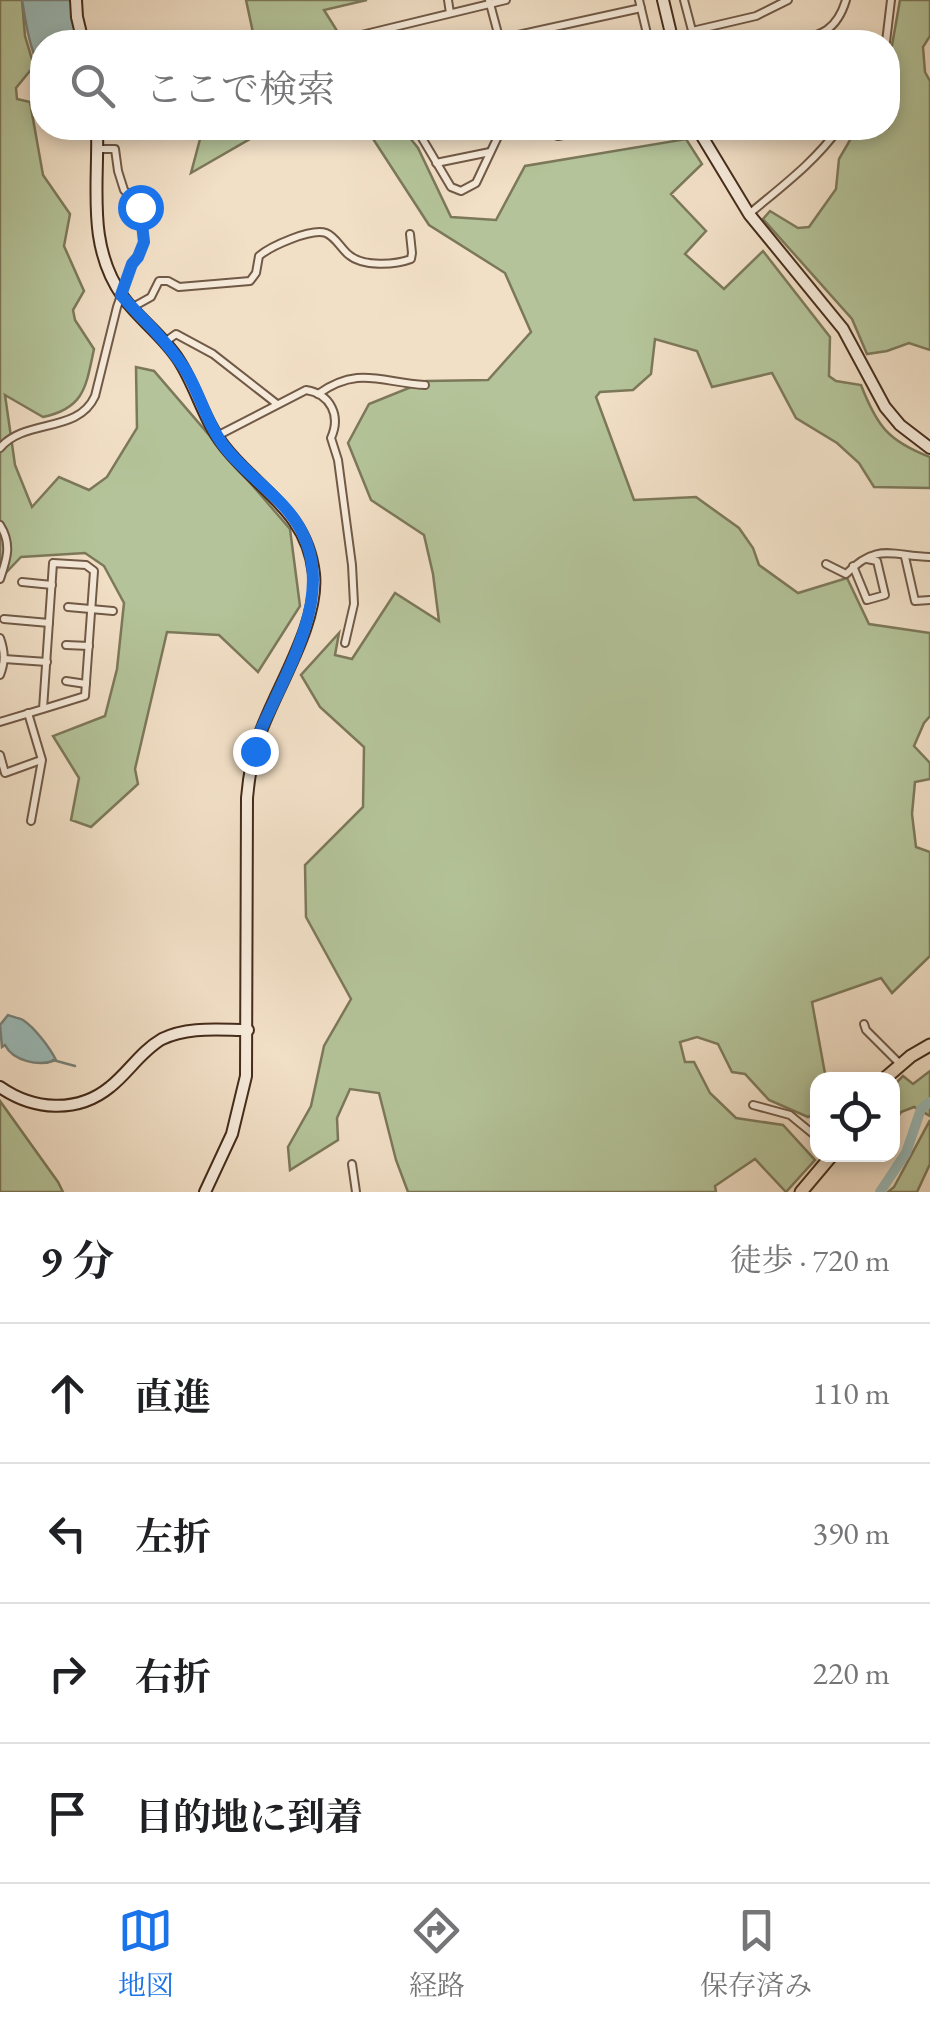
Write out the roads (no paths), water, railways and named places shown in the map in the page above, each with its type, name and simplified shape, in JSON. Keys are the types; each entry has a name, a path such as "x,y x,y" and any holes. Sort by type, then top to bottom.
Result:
{"main road":[{"path":"892,1072 930,1045"},
{"path":"801,1192 826,1162"}],"street":[{"path":"76,0 80,30"},
{"path":"448,0 450,13"},
{"path":"381,30 506,0"},
{"path":"665,0 671,30"},
{"path":"684,0 692,30"},
{"path":"696,30 756,16 788,0"},
{"path":"828,30 841,15 846,0"},
{"path":"887,30 891,0"},
{"path":"489,2 497,30"},
{"path":"542,30 640,4 645,30"},
{"path":"97,140 97,229 102,254 121,295 165,342 191,379 218,436 291,514 306,544 314,574 306,626 260,732 250,768 246,1076 232,1134 204,1192"},
{"path":"423,140 456,190 466,190 476,183 496,140"},
{"path":"704,140 749,214 844,328 884,406 900,426 930,448"},
{"path":"749,214 808,164 830,140"},
{"path":"0,448 19,432 80,415 96,396 121,295 144,242 140,207 124,190 116,149 97,149"},
{"path":"436,163 490,152"},
{"path":"132,308 151,297 160,281 178,287 250,282 259,256 310,233 324,232 352,258 380,263 411,259 410,234"},
{"path":"165,342 176,334 212,354 277,404"},
{"path":"318,394 358,376 425,385"},
{"path":"218,436 306,390 318,394 335,412 335,432 331,438 338,460 354,604 345,643"},
{"path":"0,525 8,541 8,554 0,579"},
{"path":"826,564 846,574 861,558 891,551 905,557 930,557"},
{"path":"905,557 915,602 930,600"},
{"path":"854,566 867,600 885,596 877,561 861,558"},
{"path":"0,722 28,712 44,709 85,696 94,571 86,564 53,563 44,709"},
{"path":"22,582 52,585"},
{"path":"68,607 113,611"},
{"path":"4,619 50,622"},
{"path":"0,638 4,659 0,675"},
{"path":"66,644 89,646"},
{"path":"4,659 47,662"},
{"path":"66,682 86,684"},
{"path":"28,712 42,760 31,821"},
{"path":"0,755 5,772 42,760"},
{"path":"864,1024 900,1064"},
{"path":"0,1088 28,1103 58,1107 78,1104 111,1087 162,1040 193,1030 248,1030"},
{"path":"753,1105 790,1115 810,1131"},
{"path":"352,1164 356,1192"}],"water":[{"path":"22,0 72,0 77,30 30,30 30,42"},
{"path":"8,1015 32,1028 56,1060 27,1061 5,1045 2,1047 0,1025"}],"waterway":[{"path":"53,1060 75,1066"},
{"path":"880,1192 906,1153 921,1109 930,1102"}]}
